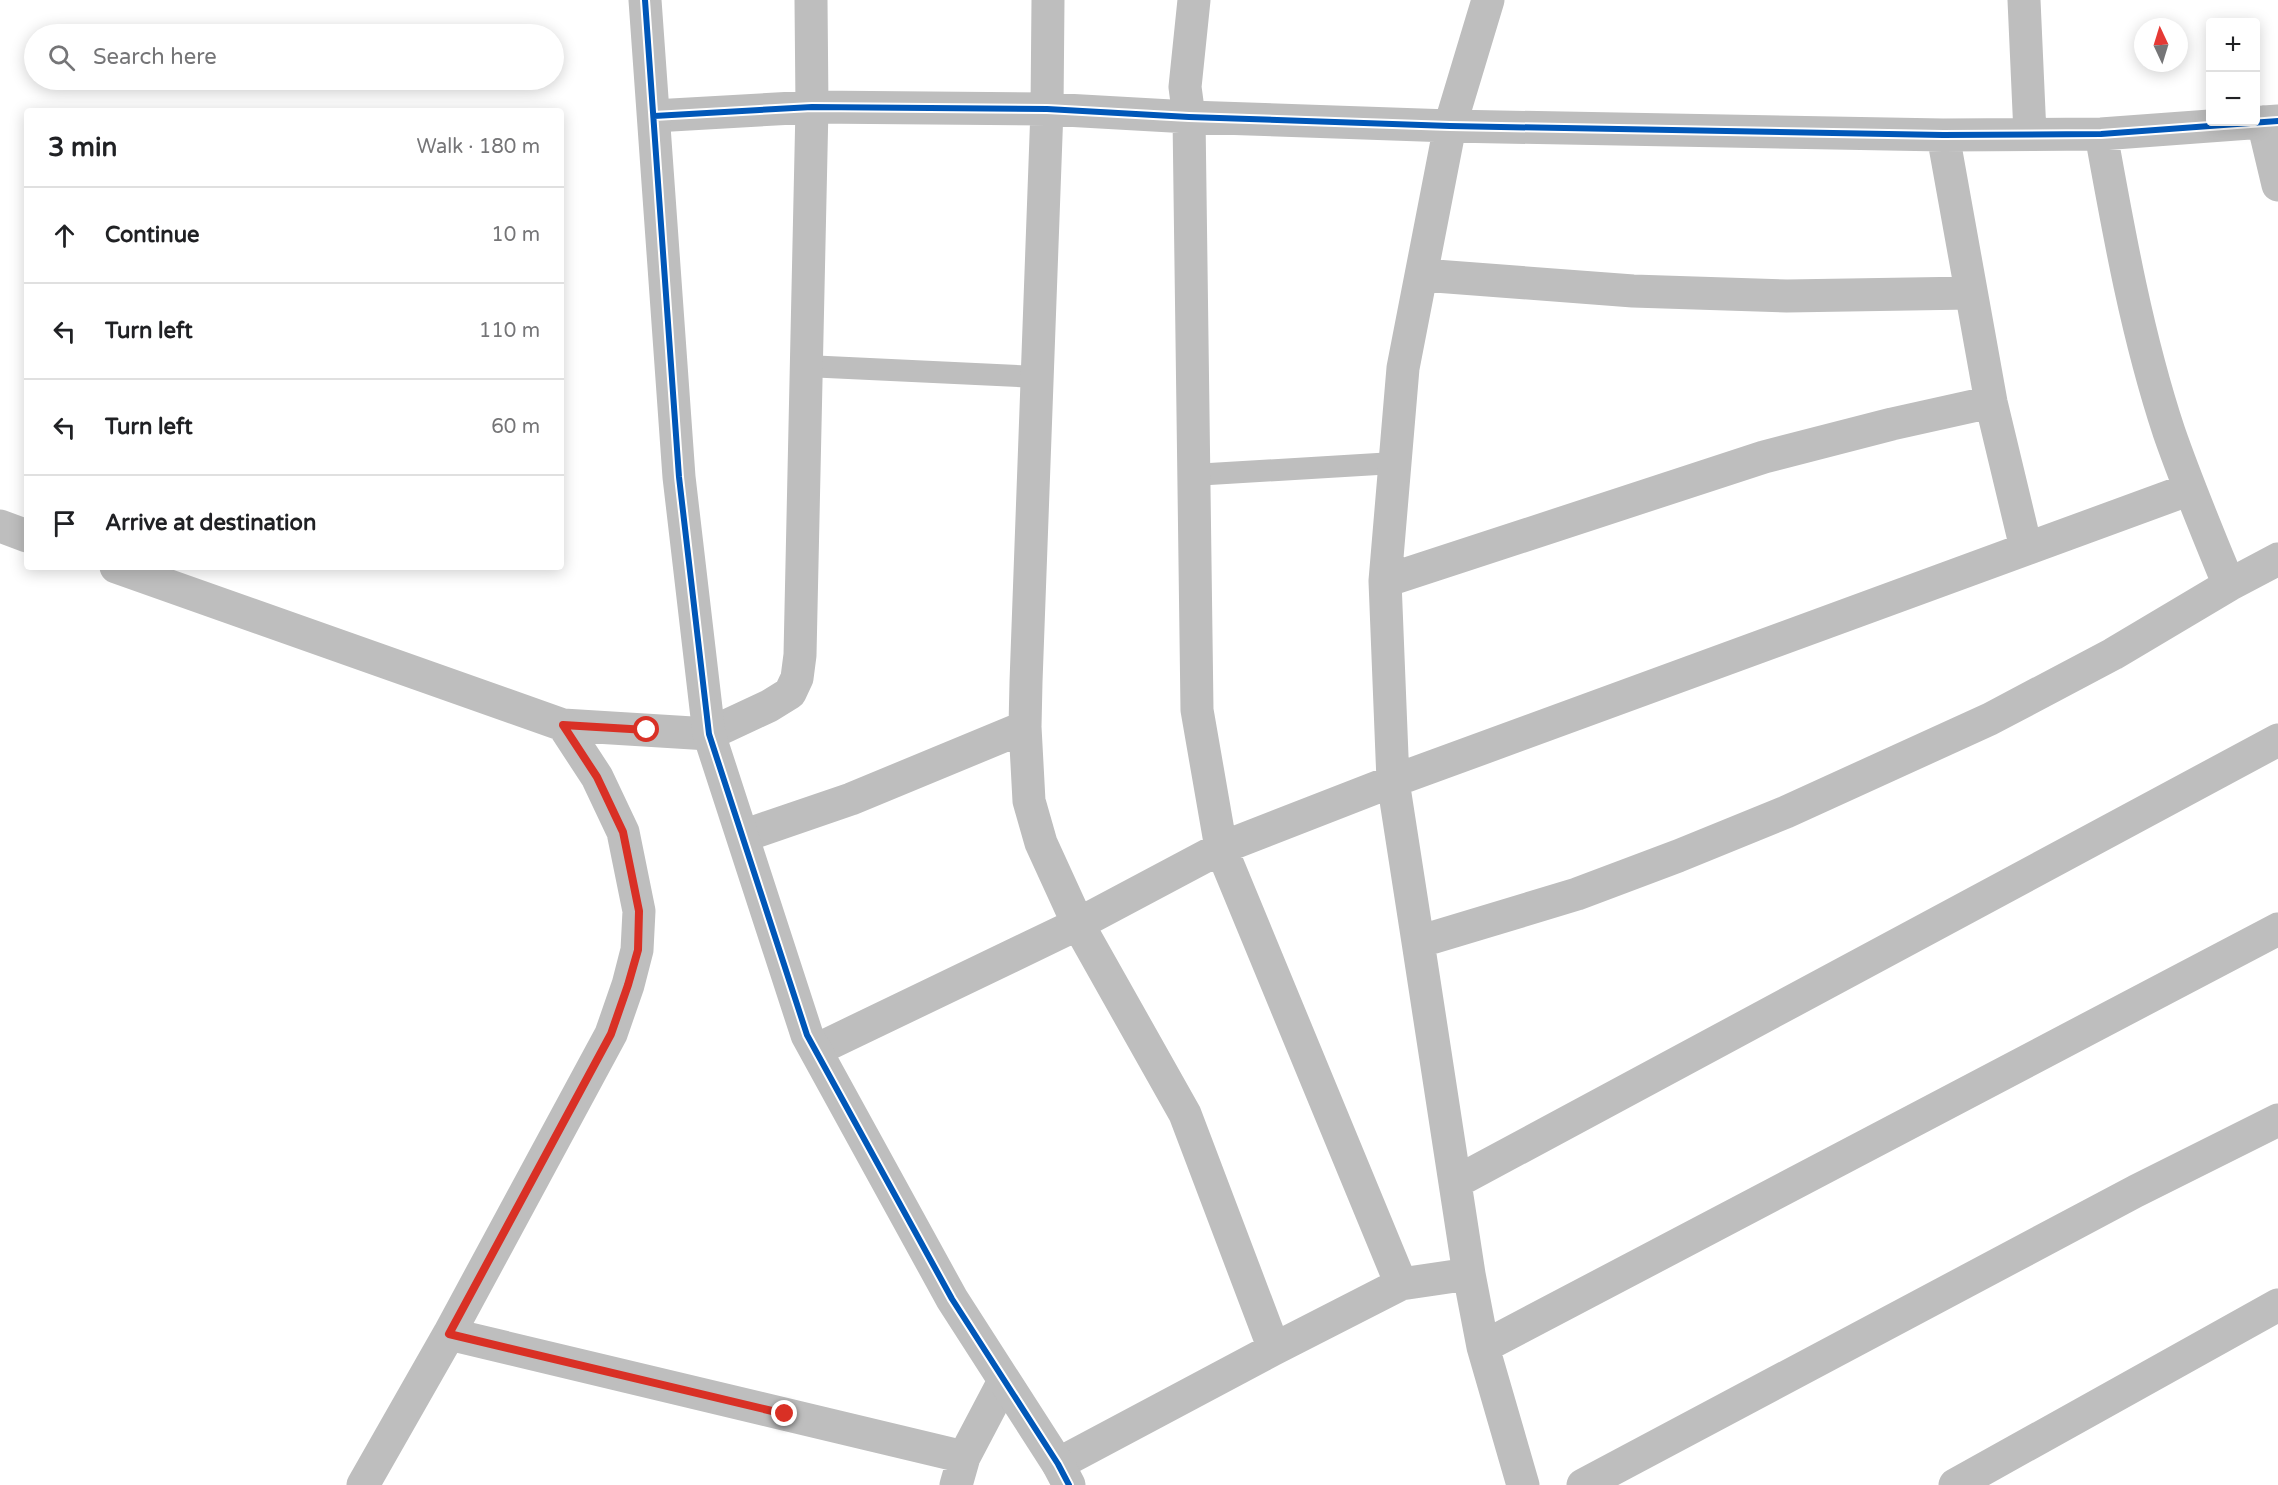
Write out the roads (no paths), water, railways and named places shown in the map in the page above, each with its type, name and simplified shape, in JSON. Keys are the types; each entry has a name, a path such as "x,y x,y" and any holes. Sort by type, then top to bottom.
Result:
{"street":[{"path":"645,0 680,477 710,734 807,1035 952,1299 1064,1474 1274,1349 1401,1284 1469,1274"},
{"path":"124,570 563,725 710,734 770,706 790,693 797,678 800,655 812,107 811,0"},
{"path":"1048,0 1047,109 1025,727 1029,801 1041,843 1078,924 1185,1114 1274,1349"},
{"path":"1194,0 1185,87 1189,117 1197,710 1221,848 1401,1284"},
{"path":"1488,0 1450,126 1404,368 1385,581 1393,781 1469,1274 1483,1347 1523,1485"},
{"path":"2024,0 2030,134"},
{"path":"654,116 812,107 1047,109 1189,117 1450,126 1943,135 2101,134 2271,122 2278,185"},
{"path":"2101,134 2127,271 2148,358 2169,430 2190,489 2229,585"},
{"path":"1943,135 1991,402 2026,548"},
{"path":"1422,275 1645,291 1787,296 1971,293"},
{"path":"1385,581 1764,457 1892,424 1991,402"},
{"path":"816,1050 1078,924 1221,848 1393,781 2190,489"},
{"path":"0,526 24,535"},
{"path":"1418,942 1577,894 1786,812 1990,719 2113,654 2229,585 2278,560"},
{"path":"363,1485 449,1334 611,1034 638,950 639,911 623,832 597,777 563,725"},
{"path":"743,836 851,799 1025,727"},
{"path":"1456,1182 2278,740"},
{"path":"1483,1347 2278,929"},
{"path":"1582,1485 2136,1191 2278,1120"},
{"path":"1955,1485 2278,1305"},
{"path":"449,1334 960,1471 1004,1381"}],"lane":[{"path":"806,366 1037,377"},
{"path":"1193,475 1394,463"}]}
